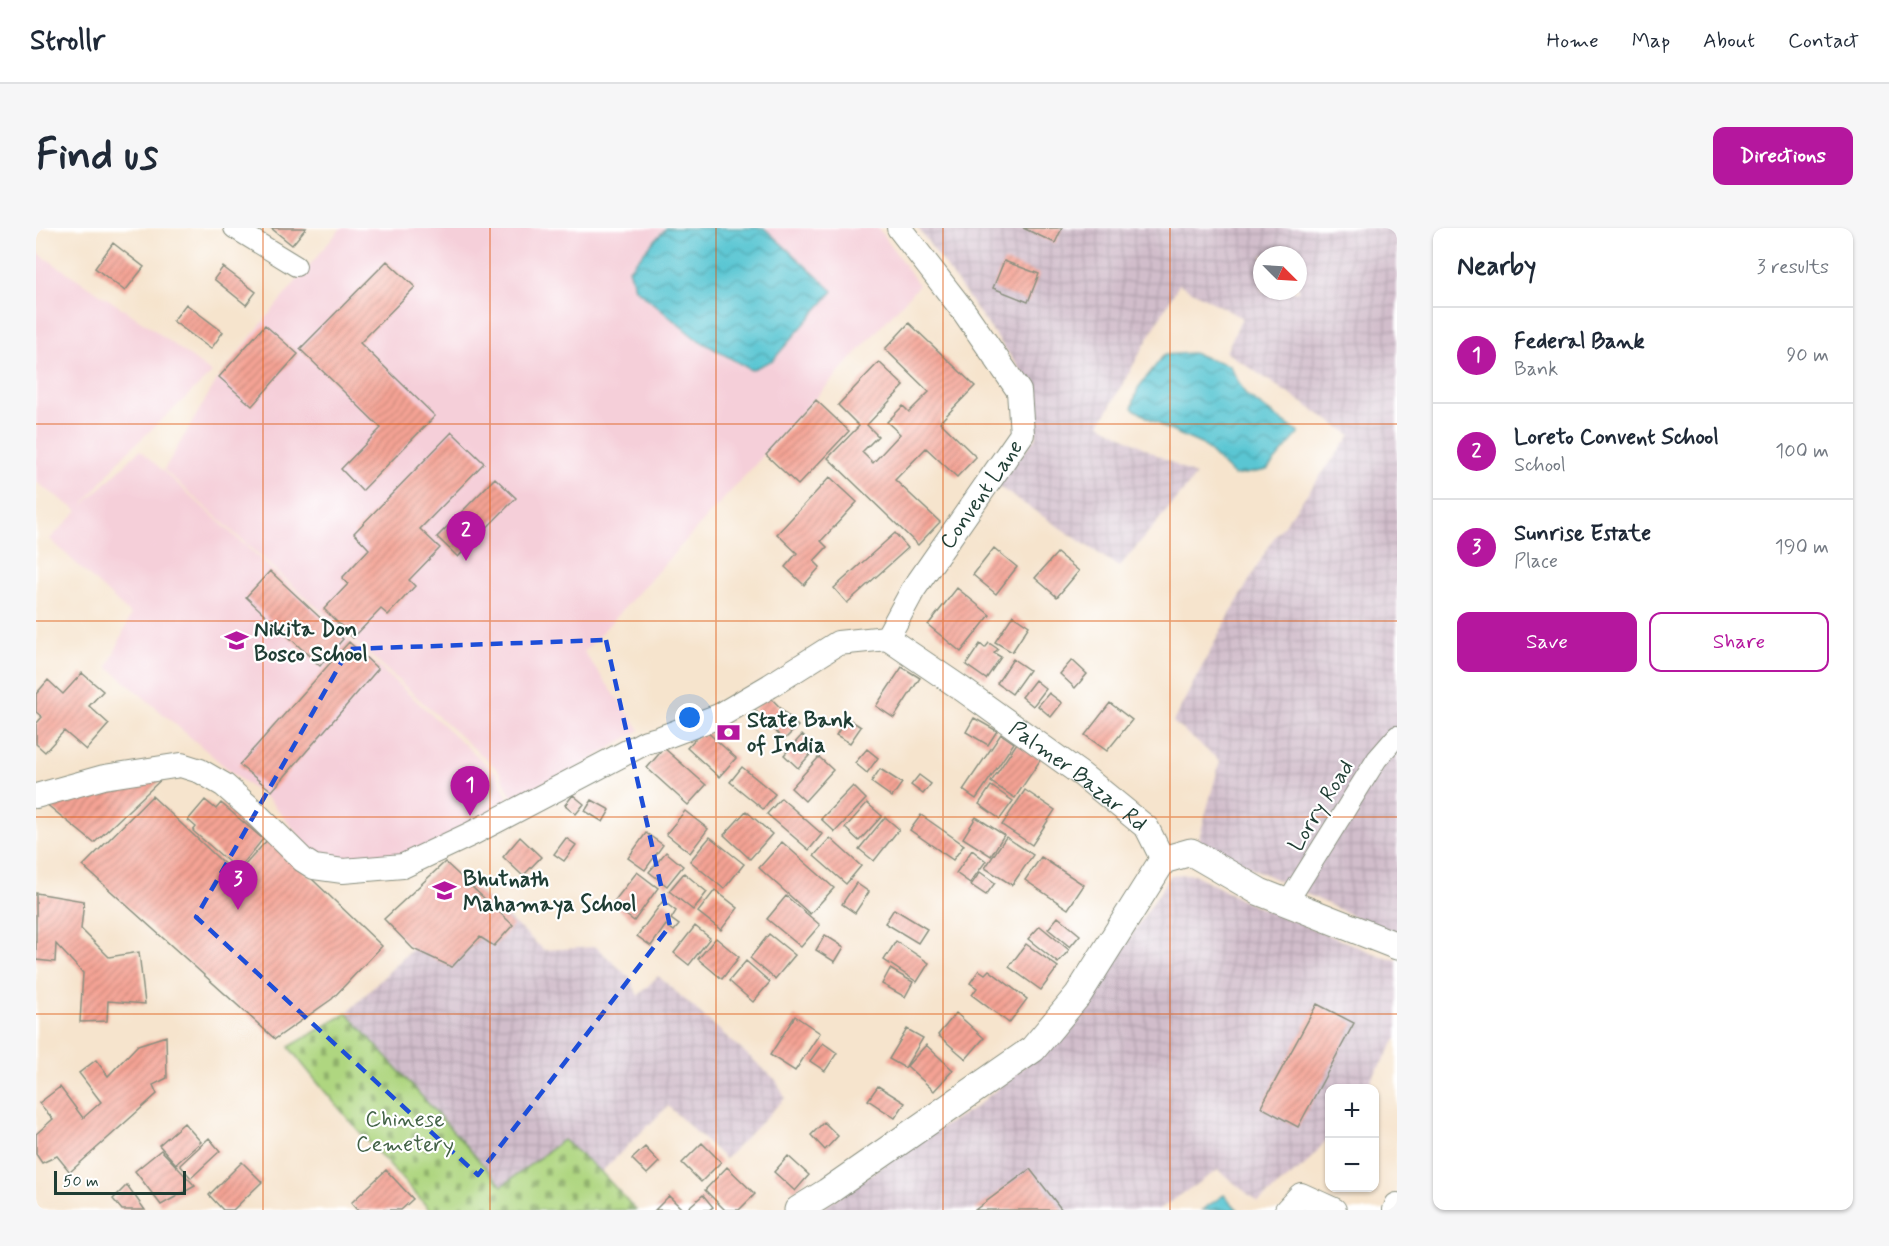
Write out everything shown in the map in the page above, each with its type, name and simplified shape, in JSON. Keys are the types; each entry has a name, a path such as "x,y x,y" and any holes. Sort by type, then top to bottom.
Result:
{"main road":[{"path":"798,1210 1033,1049 1078,995 1163,860 1191,852 1260,892 1397,946"}],"street":[{"path":"234,228 296,266"},
{"name":"Convent Lane","path":"886,638 912,590 1022,434 1018,391 965,313 899,228"},
{"path":"36,796 104,777 180,765 200,771 224,785 296,855 314,867 344,872 403,866 471,834 646,742 719,716 838,643 886,638"},
{"name":"Palmer Bazar Rd","path":"886,638 1082,775 1147,828 1163,860"},
{"name":"Lorry Road","path":"1287,903 1377,759 1397,736"},
{"path":"1294,1202 1334,1210"},
{"path":"1395,1210 1397,1205"}],"highlighted area":[{"path":"606,640 670,926 478,1175 196,917 349,649"}],"shaded area":[{"path":"341,228 878,228 919,285 584,652 640,730 516,806 499,771 164,470 217,380"},
{"path":"918,228 1397,228 1397,937 1198,842 1220,761 1173,722 1271,542 1351,435 1226,352 1242,318 1179,284 1100,424 1196,476 1119,567 996,485 1037,436 1022,372"},
{"path":"36,252 149,326 212,373 124,455 82,506 140,450 497,774 511,805 418,854 370,862 319,859 270,801 236,776 108,667 131,615 50,539 78,511 36,482"},
{"path":"445,862 544,950 596,947 630,978 638,996 658,976 776,1080 785,1098 725,1159 668,1106 601,1172 563,1140 503,1186 347,1013 412,949 384,919"},
{"path":"1194,874 1246,902 1381,956 1397,960 1397,1038 1368,1084 1325,1084 1325,1142 1306,1164 1258,1202 1218,1170 1158,1210 820,1210 914,1143 972,1110 1072,1026 1171,875"}],"green space":[{"name":"Chinese Cemetery","path":"347,1013 502,1186 563,1140 601,1172 636,1210 430,1210 340,1110 289,1047"}],"water":[{"path":"666,228 764,228 833,291 773,360 751,370 695,338 635,288 629,269"},
{"path":"1192,353 1229,365 1246,395 1299,433 1267,470 1234,476 1203,445 1167,429 1132,408 1138,388 1164,355"},
{"path":"1224,1195 1238,1210 1202,1210"}],"building":[{"path":"271,228 306,228 292,245"},
{"path":"1023,228 1062,228 1055,243"},
{"path":"113,243 144,267 125,291 95,268"},
{"path":"387,261 415,287 360,343 435,416 362,491 341,469 381,428 300,349"},
{"path":"1004,261 1039,274 1028,302 993,288"},
{"path":"223,267 256,292 246,305 214,279"},
{"path":"186,304 223,332 211,349 173,321"},
{"path":"909,323 975,386 940,422 976,457 957,477 926,448 895,480 940,522 918,545 828,458 859,426 838,405 879,362 904,386 867,425 878,436 862,452 873,463 900,434 887,422 903,406 909,412 929,392 885,349"},
{"path":"265,325 298,354 252,406 219,377"},
{"path":"816,400 849,431 798,485 766,455"},
{"path":"452,432 484,463 420,529 440,548 409,580 415,586 388,615 381,609 353,638 324,609 348,584 342,578 369,549 354,533"},
{"path":"830,477 857,502 821,541 827,547 814,561 820,567 804,585 785,567 797,553 777,534"},
{"path":"495,478 516,498 458,557 437,537"},
{"path":"895,533 908,548 847,603 834,588"},
{"path":"994,548 1017,567 996,594 973,575"},
{"path":"1057,553 1079,571 1057,597 1035,578"},
{"path":"270,571 343,639 320,666 246,597"},
{"path":"957,588 990,615 961,652 928,625"},
{"path":"1013,615 1029,626 1012,652 995,642"},
{"path":"349,642 378,669 272,791 239,765"},
{"path":"989,643 998,649 994,653 1001,657 986,679 966,665 980,644 985,648"},
{"path":"1013,659 1029,670 1012,694 997,683"},
{"path":"1072,660 1087,674 1075,688 1060,674"},
{"path":"902,667 920,678 894,718 876,706"},
{"path":"82,673 103,691 89,706 109,724 86,750 64,731 45,752 36,744 36,724 42,717 36,712 36,694 48,680 63,694"},
{"path":"1035,680 1046,689 1033,706 1022,697"},
{"path":"1049,693 1062,703 1051,717 1038,706"},
{"path":"768,695 798,726 784,740 754,709"},
{"path":"1110,703 1132,720 1107,751 1085,735"},
{"path":"847,718 861,727 850,743 836,735"},
{"path":"974,718 997,731 988,745 966,732"},
{"path":"704,729 736,758 719,777 687,748"},
{"path":"1001,734 1014,743 976,799 963,790"},
{"path":"802,735 816,748 798,768 784,755"},
{"path":"1017,743 1041,759 1015,798 991,782"},
{"path":"664,748 706,785 688,805 647,768"},
{"path":"867,749 878,758 867,773 855,763"},
{"path":"819,757 833,770 805,801 791,788"},
{"path":"742,767 775,794 763,809 730,782"},
{"path":"880,769 902,783 892,797 871,782"},
{"path":"167,774 94,843 45,803"},
{"path":"919,775 931,784 923,794 911,785"},
{"path":"853,786 866,799 835,832 821,819"},
{"path":"991,786 1013,801 1000,819 979,804"},
{"path":"1025,790 1055,810 1032,845 1002,825"},
{"path":"573,795 584,804 576,814 565,805"},
{"path":"152,796 236,875 269,838 382,946 332,999 275,1039 83,866"},
{"path":"781,798 822,834 809,850 767,814"},
{"path":"205,800 216,809 221,803 263,839 238,870 193,831 196,827 188,820"},
{"path":"592,800 610,810 603,822 585,811"},
{"path":"867,803 882,816 859,841 845,828"},
{"path":"685,811 708,829 690,853 666,834"},
{"path":"746,811 772,834 750,859 724,835"},
{"path":"921,815 964,845 953,860 910,830"},
{"path":"885,817 899,829 874,861 859,849"},
{"path":"976,817 1004,835 991,856 963,838"},
{"path":"646,833 663,845 645,870 628,858"},
{"path":"520,837 541,857 523,876 503,857"},
{"path":"710,837 744,864 724,889 690,861"},
{"path":"1006,837 1033,855 1012,885 985,868"},
{"path":"566,838 576,845 564,861 554,854"},
{"path":"830,838 861,866 846,884 814,856"},
{"path":"782,842 834,888 810,914 759,868"},
{"path":"972,850 986,861 970,883 956,873"},
{"path":"666,852 683,866 667,886 649,872"},
{"path":"1041,857 1084,885 1068,909 1025,880"},
{"name":"Bhutnath Mahamaya School","path":"445,862 513,925 494,946 480,937 452,967 413,949 384,919"},
{"path":"637,872 658,888 634,921 612,904"},
{"path":"980,872 995,883 986,895 971,885"},
{"path":"684,873 707,892 693,910 669,891"},
{"path":"856,883 869,892 855,913 842,904"},
{"path":"715,890 738,908 721,930 698,912"},
{"path":"36,893 84,901 81,929 109,957 139,952 145,1004 108,1001 107,1021 80,1022 83,973 56,944 55,962 36,960"},
{"path":"786,896 820,925 801,947 767,919"},
{"path":"663,901 676,911 671,919 679,925 674,931 666,925 651,946 637,936"},
{"path":"894,909 927,929 918,943 885,923"},
{"path":"1058,917 1080,935 1070,947 1048,929"},
{"path":"695,926 710,938 689,965 674,953"},
{"path":"1040,926 1069,950 1058,963 1028,939"},
{"path":"769,934 795,955 775,979 750,958"},
{"path":"825,935 844,947 835,962 816,950"},
{"path":"716,938 739,957 722,979 698,959"},
{"path":"896,941 929,963 917,982 884,960"},
{"path":"1026,944 1058,967 1041,990 1009,967"},
{"path":"746,961 770,982 753,1002 729,981"},
{"path":"890,969 913,982 905,997 882,984"},
{"path":"979,970 985,974 989,970 1027,999 1009,1023 972,995 977,988 970,983"},
{"path":"1317,1004 1354,1023 1298,1127 1261,1107"},
{"path":"956,1013 984,1038 966,1059 938,1035"},
{"path":"795,1016 820,1033 795,1071 770,1055"},
{"path":"907,1029 923,1038 905,1068 889,1059"},
{"path":"166,1036 167,1078 153,1085 157,1094 70,1172 57,1156 42,1163 36,1154 36,1134 53,1119 39,1103 60,1087 83,1118 101,1102 79,1073 96,1060 108,1076 138,1045"},
{"path":"823,1043 837,1053 825,1071 810,1061"},
{"path":"926,1045 953,1070 934,1091 907,1066"},
{"path":"878,1086 905,1103 895,1118 868,1100"},
{"path":"824,1122 838,1136 825,1150 811,1135"},
{"path":"184,1123 201,1142 176,1164 159,1145"},
{"path":"209,1138 220,1151 191,1178 180,1165"},
{"path":"702,1143 721,1162 701,1182 682,1163"},
{"path":"645,1147 659,1162 647,1174 632,1159"},
{"path":"161,1150 195,1186 161,1205 135,1171"},
{"path":"788,1156 809,1175 795,1191 774,1172"},
{"path":"242,1162 262,1182 233,1210 223,1210 209,1195"},
{"path":"727,1167 755,1194 739,1210 725,1210 705,1190"},
{"path":"1030,1169 1062,1210 975,1210"},
{"path":"386,1170 413,1199 401,1210 357,1210 351,1203"},
{"path":"127,1185 145,1210 122,1210 113,1199"},
{"path":"703,1195 713,1207 709,1210 692,1210 689,1207"},
{"path":"669,1196 681,1208 679,1210 655,1210"}],"place":[{"name":"Loreto Convent School","path":"466,561"},
{"name":"Nikita Don Bosco School","path":"236,641"},
{"name":"State Bank of India","path":"729,732"},
{"name":"Federal Bank","path":"470,816"},
{"name":"Bhutnath Mahamaya School","path":"445,891"},
{"name":"Sunrise Estate","path":"238,910"}]}
